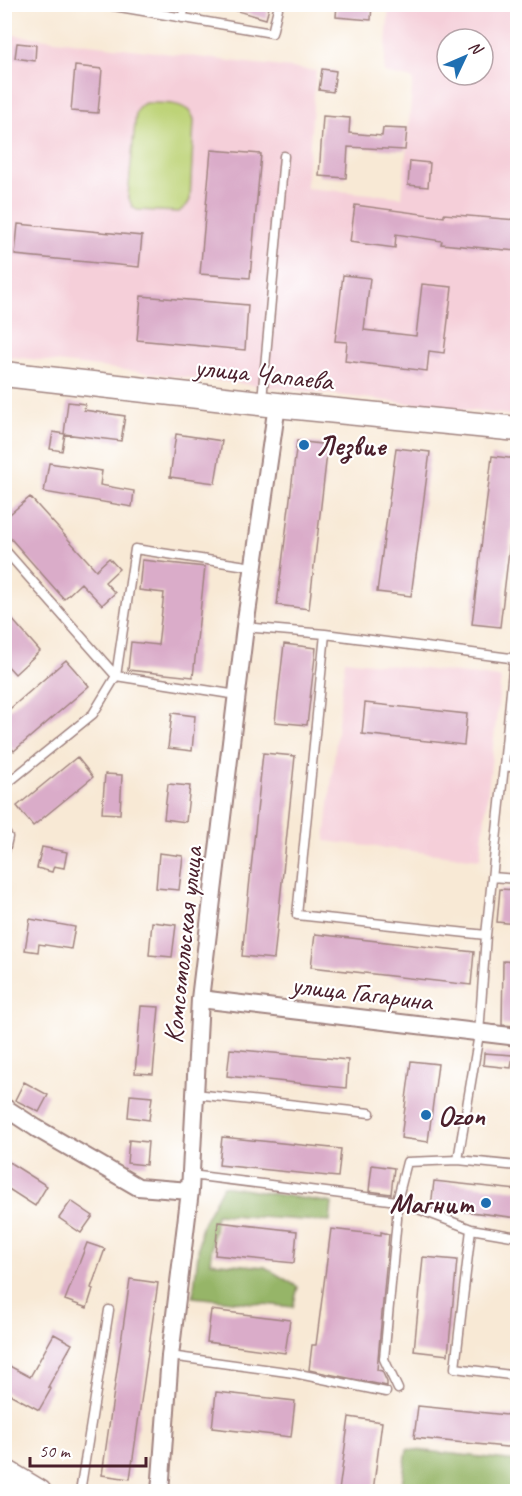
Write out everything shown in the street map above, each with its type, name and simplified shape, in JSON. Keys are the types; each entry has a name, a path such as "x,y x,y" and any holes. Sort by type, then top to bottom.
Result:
{"street":[{"name":"улица Чапаева","path":"4,374 269,405 518,429"},
{"name":"Комсомольская улица","path":"160,1491 170,1356 190,1183 200,999 254,567 269,405"},
{"name":"улица Гагарина","path":"200,999 518,1037"},
{"path":"4,1107 138,1187 190,1183"},
{"path":"4,1471 39,1491"}],"lane":[{"path":"102,4 272,33 279,4"},
{"path":"182,18 186,4"},
{"path":"269,405 284,156"},
{"path":"4,549 116,676 237,694"},
{"path":"4,786 93,714 116,676 135,549 254,567"},
{"path":"245,627 325,634 516,659 486,935 479,1034 458,1160"},
{"path":"325,634 297,915 486,935"},
{"path":"504,766 518,768"},
{"path":"4,831 8,837 4,855"},
{"path":"492,877 518,879"},
{"path":"195,1094 370,1113"},
{"path":"398,1389 384,1359 397,1201 407,1162 458,1160 518,1166"},
{"path":"190,1183 397,1201 471,1229 518,1237"},
{"path":"471,1229 455,1368 518,1376"},
{"path":"80,1491 109,1310"},
{"path":"170,1356 294,1373 386,1392"}],"shaded area":[{"path":"389,5 517,5 517,416 5,356 5,34 316,71 306,188 402,197 413,79 384,73"},
{"path":"345,660 501,678 480,859 325,841"}],"green space":[{"path":"145,103 181,106 187,109 194,120 190,200 179,212 137,210 132,206 128,196 136,113"},
{"path":"223,1186 332,1203 330,1222 216,1214 210,1262 265,1267 298,1287 293,1307 193,1297 201,1227"},
{"path":"407,1449 517,1461 517,1491 401,1491"}],"building":[{"path":"228,4 270,4 266,19 227,8"},
{"path":"337,4 372,4 371,20 336,17"},
{"path":"17,43 36,45 35,61 15,58"},
{"path":"75,66 102,69 98,113 71,111"},
{"path":"322,69 336,71 333,92 319,90"},
{"path":"323,116 350,118 349,133 382,136 383,128 407,129 405,150 348,147 346,178 319,176"},
{"path":"211,150 261,154 250,278 200,274"},
{"path":"410,161 430,163 428,187 408,185"},
{"path":"355,205 444,217 444,214 518,220 518,251 441,244 442,241 396,234 395,248 350,242"},
{"path":"18,224 142,236 139,267 15,255"},
{"path":"343,275 370,278 364,330 416,336 422,284 452,287 444,353 429,351 427,371 345,361 347,342 335,341"},
{"path":"141,296 248,305 245,350 137,340"},
{"path":"68,402 85,404 84,410 125,416 121,441 64,434"},
{"path":"53,432 65,434 62,451 50,449"},
{"path":"176,434 222,441 215,483 170,477"},
{"path":"297,441 328,445 309,609 277,605"},
{"path":"396,448 430,452 411,596 377,592"},
{"path":"492,456 518,459 500,627 472,624"},
{"path":"49,463 102,471 100,485 134,491 132,507 44,492"},
{"path":"30,497 96,570 109,558 119,569 105,582 115,593 102,605 81,583 64,599 4,531 4,519"},
{"path":"142,560 205,567 193,677 128,670 131,642 158,645 164,593 139,590"},
{"path":"4,610 40,651 15,674 4,662"},
{"path":"284,644 316,648 307,725 275,722"},
{"path":"66,660 89,686 14,751 4,740 4,714"},
{"path":"365,703 467,714 464,745 362,734"},
{"path":"172,713 195,716 192,751 168,748"},
{"path":"263,753 295,756 274,959 242,956"},
{"path":"77,757 93,777 33,826 17,806"},
{"path":"105,774 122,775 120,814 102,813"},
{"path":"168,784 190,786 186,822 164,819"},
{"path":"42,847 67,852 64,868 54,866 52,872 37,868"},
{"path":"159,853 183,856 179,890 156,888"},
{"path":"500,889 518,890 518,924 497,922"},
{"path":"30,919 75,927 71,949 39,944 38,952 25,950"},
{"path":"152,922 176,925 172,957 149,955"},
{"path":"315,934 474,952 471,985 311,967"},
{"path":"503,961 518,962 518,1026 502,1025"},
{"path":"141,1006 159,1007 153,1074 135,1073"},
{"path":"230,1049 348,1060 346,1088 227,1076"},
{"path":"484,1053 513,1055 511,1068 483,1065"},
{"path":"411,1061 438,1064 428,1142 401,1138"},
{"path":"24,1082 48,1095 39,1112 15,1100"},
{"path":"130,1095 152,1097 149,1120 128,1117"},
{"path":"222,1137 341,1149 338,1177 219,1165"},
{"path":"129,1140 148,1142 146,1165 127,1163"},
{"path":"4,1159 47,1186 35,1206 4,1186"},
{"path":"372,1165 394,1168 391,1194 369,1191"},
{"path":"434,1181 518,1190 518,1218 431,1207"},
{"path":"71,1201 93,1216 81,1233 59,1218"},
{"path":"218,1222 297,1231 294,1263 215,1255"},
{"path":"331,1229 389,1234 377,1370 382,1371 387,1386 309,1370 312,1345 316,1345"},
{"path":"87,1243 105,1249 91,1288 93,1289 87,1308 65,1300"},
{"path":"423,1257 457,1260 448,1355 414,1351"},
{"path":"130,1279 158,1283 130,1479 102,1475"},
{"path":"211,1310 290,1320 285,1353 207,1342"},
{"path":"54,1334 72,1344 48,1387 51,1389 39,1410 4,1391 4,1363 30,1377"},
{"path":"216,1392 295,1401 291,1437 212,1428"},
{"path":"418,1406 518,1416 518,1448 414,1438"},
{"path":"349,1417 382,1422 373,1491 339,1491"}],"place":[{"name":"Лезвие","path":"304,445"},
{"name":"Ozon","path":"426,1115"},
{"name":"Магнит","path":"486,1203"}]}
